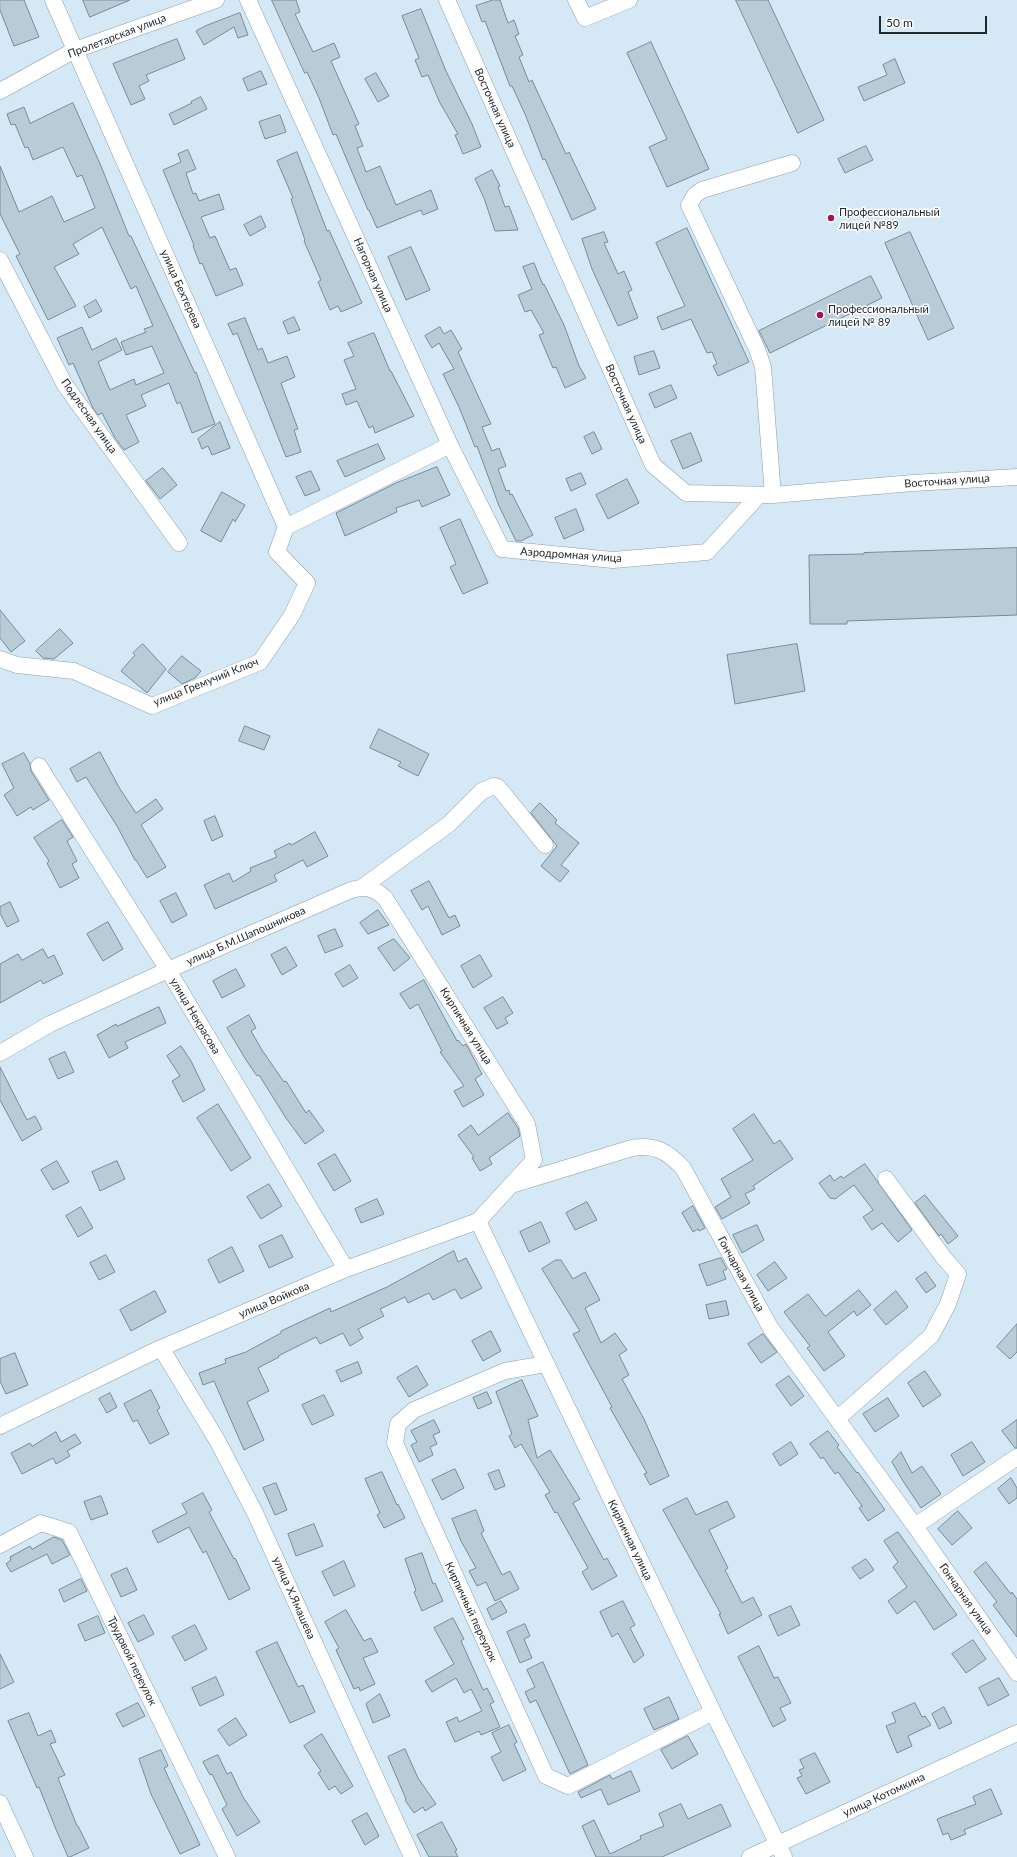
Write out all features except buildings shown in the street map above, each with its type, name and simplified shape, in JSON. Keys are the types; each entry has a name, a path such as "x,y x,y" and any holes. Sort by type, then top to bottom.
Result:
{"street":[{"name":"улица Бехтерева","path":"54,0 286,527"},
{"name":"Пролетарская улица","path":"0,91 75,50 216,0"},
{"name":"Нагорная улица","path":"248,0 450,445 502,549"},
{"name":"Восточная улица","path":"448,0 653,465 686,493 766,495 913,483 1017,477"},
{"path":"576,0 585,18 629,0"},
{"path":"766,495 763,368 757,349 689,205 695,195 702,190 792,163"},
{"name":"Подлесная улица","path":"0,260 66,385 179,543"},
{"path":"286,527 450,445"},
{"name":"Аэродромная улица","path":"502,549 613,560 707,552 766,495"},
{"name":"улица Гремучий Ключ","path":"0,659 17,665 74,671 152,706 260,662 292,615 307,583 277,552 286,527"},
{"name":"улица Некрасова","path":"39,766 168,970 346,1269"},
{"path":"361,888 449,824 482,791 494,786 498,787 545,845"},
{"name":"улица Б.М.Шапошникова","path":"0,1053 50,1024 168,970 351,890 361,888"},
{"name":"Кирпичная улица","path":"361,888 370,888 385,898 526,1124 534,1160"},
{"name":"Гончарная улица","path":"510,1186 632,1148 646,1146 662,1150 671,1156 683,1168 770,1327 915,1526 1017,1673"},
{"name":"улица Войкова","path":"0,1426 161,1348 346,1269 478,1222 534,1160"},
{"path":"837,1419 931,1336 948,1304 958,1274 944,1258 886,1179"},
{"name":"Кирпичная улица","path":"478,1222 713,1712 781,1850"},
{"name":"улица Х.Ямашева","path":"161,1348 217,1440 255,1513 412,1857"},
{"name":"Кирпичный переулок","path":"546,1364 505,1371 414,1410 398,1424 395,1443 546,1776 568,1786 713,1712"},
{"path":"915,1526 1017,1457"},
{"name":"Трудовой переулок","path":"0,1545 41,1523 69,1532 227,1857"},
{"name":"улица Котомкина","path":"750,1857 781,1850 1017,1733"},
{"path":"1,1809 25,1857"}],"place":[{"name":"Профессиональный лицей №89","path":"831,218"},
{"name":"Профессиональный лицей № 89","path":"820,315"}]}
